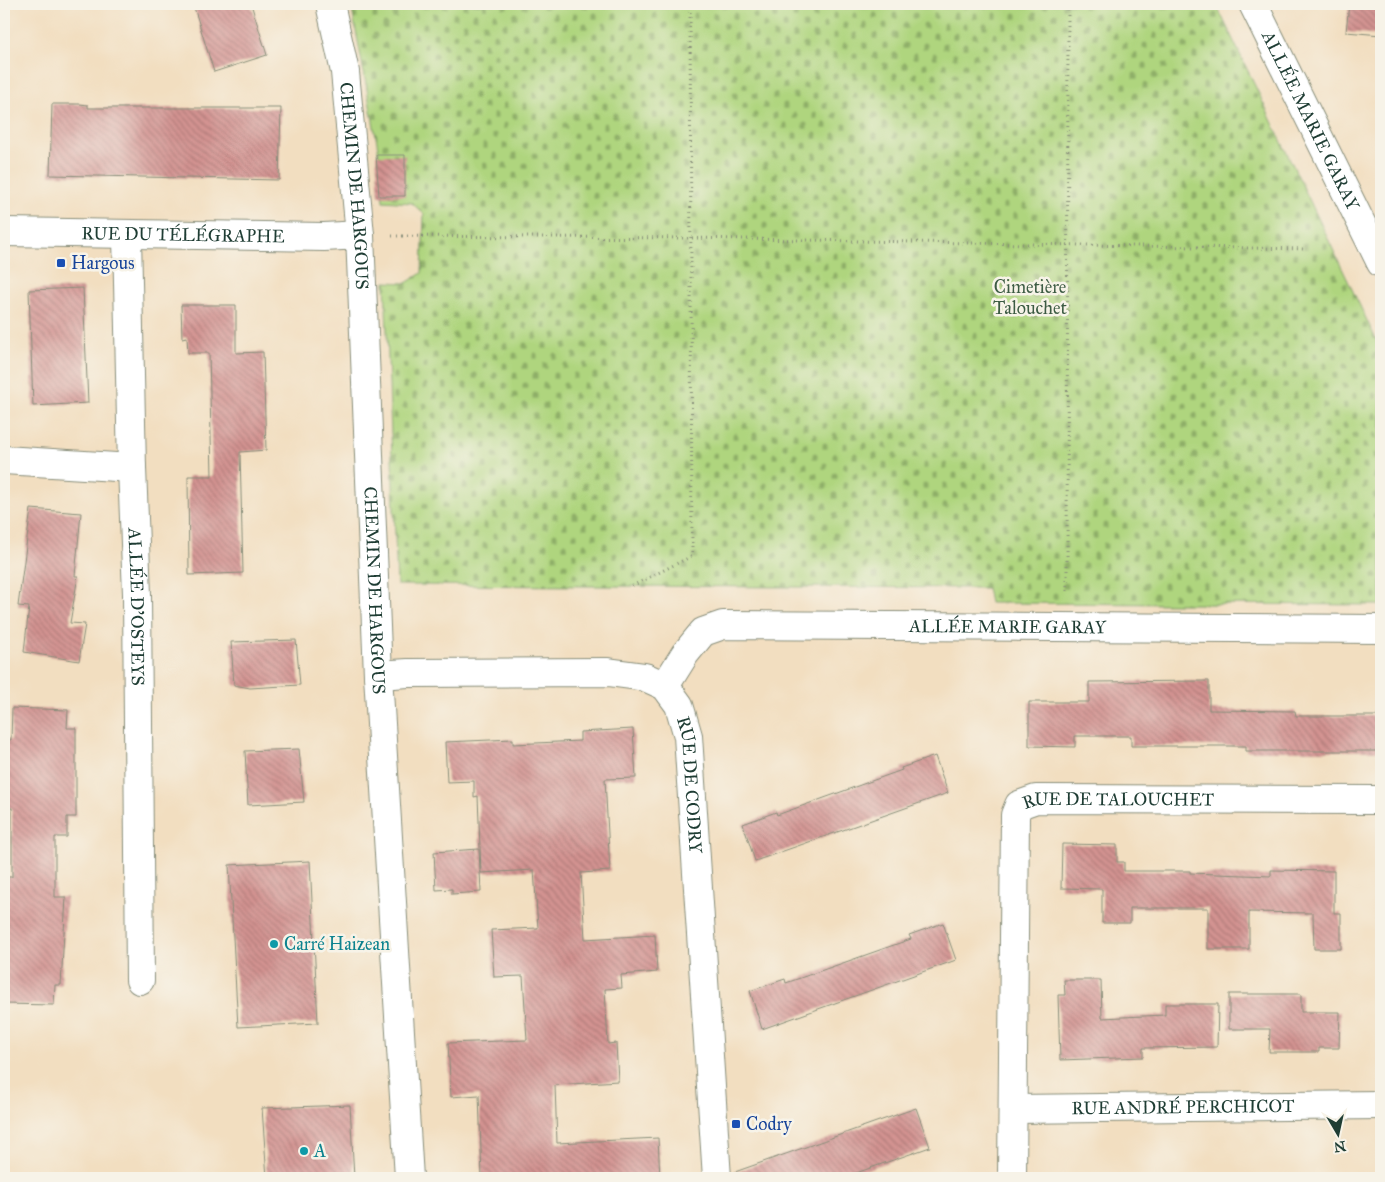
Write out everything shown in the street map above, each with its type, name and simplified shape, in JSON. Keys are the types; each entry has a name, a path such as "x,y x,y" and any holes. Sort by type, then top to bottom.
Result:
{"street":[{"name":"CHEMIN DE HARGOUS","path":"330,4 345,72 360,235 378,675 410,1178"},
{"name":"ALLÉE MARIE GARAY","path":"1253,4 1381,264"},
{"name":"RUE DU TÉLÉGRAPHE","path":"4,232 342,237 360,235"},
{"name":"ALLÉE D'OSTEYS","path":"127,235 137,594 140,980"},
{"path":"4,460 132,468"},
{"name":"ALLÉE MARIE GARAY","path":"665,686 685,654 703,632 723,625 1381,628"},
{"path":"378,675 408,673 608,672 645,677 665,686"},
{"name":"RUE DE CODRY","path":"665,686 679,706 688,736 717,1178"},
{"name":"RUE DE TALOUCHET","path":"1012,1178 1015,816 1019,805 1036,799 1381,800"},
{"name":"RUE ANDRÉ PERCHICOT","path":"1014,1109 1381,1105"}],"path":[{"path":"632,586 692,556 690,4"},
{"path":"1067,591 1068,4"},
{"path":"360,235 691,238 1306,249"}],"green space":[{"name":"Cimetière Talouchet","path":"351,4 1216,4 1381,350 1381,605 990,603 987,588 397,585 385,282 406,283 422,273 424,214 412,203 383,201 378,148"}],"building":[{"path":"193,4 251,4 267,55 214,72"},
{"path":"1349,4 1381,4 1381,35 1346,32"},
{"path":"52,104 80,104 88,105 88,108 281,108 279,180 50,175"},
{"path":"376,155 405,155 405,196 379,196"},
{"path":"83,288 88,403 33,406 29,290"},
{"path":"181,305 236,305 236,353 263,352 266,450 240,452 243,573 189,575 188,476 212,476 209,353 188,353 187,337 182,338"},
{"path":"31,509 81,513 75,576 78,576 70,623 85,624 79,661 24,652 29,607 18,606"},
{"path":"296,640 300,685 250,688 234,685 231,642"},
{"path":"1209,681 1209,710 1295,711 1296,716 1381,716 1381,751 1246,751 1246,746 1131,746 1131,736 1075,736 1075,747 1029,746 1029,702 1089,702 1089,682"},
{"path":"12,708 68,710 67,728 76,728 76,817 67,817 67,837 55,837 55,897 66,897 61,985 55,985 54,1005 4,1004 4,877 12,877 12,808 4,808 5,739 11,740"},
{"path":"633,729 636,778 605,779 610,871 581,873 585,939 655,935 657,972 621,975 622,988 605,989 608,1044 616,1043 618,1081 555,1085 557,1143 658,1138 660,1178 482,1178 479,1095 451,1097 448,1043 527,1040 523,976 494,977 491,930 538,928 534,870 481,873 478,796 474,797 474,781 447,782 445,742 513,739 513,744 580,741 580,732"},
{"path":"299,749 304,802 248,805 245,751"},
{"path":"935,756 948,793 755,861 743,824 776,812 777,815 902,770 901,768"},
{"path":"1062,844 1117,845 1117,862 1124,862 1124,871 1190,871 1190,873 1271,876 1271,870 1334,871 1334,913 1341,913 1341,949 1314,949 1313,913 1249,912 1249,949 1208,949 1208,908 1130,908 1130,923 1102,923 1102,889 1061,888"},
{"path":"479,849 481,892 452,894 452,889 436,890 434,852"},
{"name":"Carré Haizean","path":"310,861 318,1023 238,1027 229,865"},
{"path":"943,923 956,960 762,1029 750,991 785,979 786,983 911,939 909,935"},
{"path":"1064,980 1101,980 1102,1018 1165,1015 1165,1004 1218,1004 1217,1047 1143,1048 1143,1057 1060,1060 1058,995 1065,995"},
{"path":"1229,994 1301,994 1301,1012 1340,1012 1339,1048 1319,1048 1319,1052 1269,1052 1270,1029 1229,1029"},
{"name":"A","path":"350,1105 354,1178 267,1178 262,1108"},
{"path":"916,1108 930,1147 842,1178 732,1178 732,1173"}],"place":[{"name":"Hargous","path":"61,263"},
{"name":"Carré Haizean","path":"274,944"},
{"name":"Codry","path":"736,1124"},
{"name":"A","path":"304,1151"}]}
